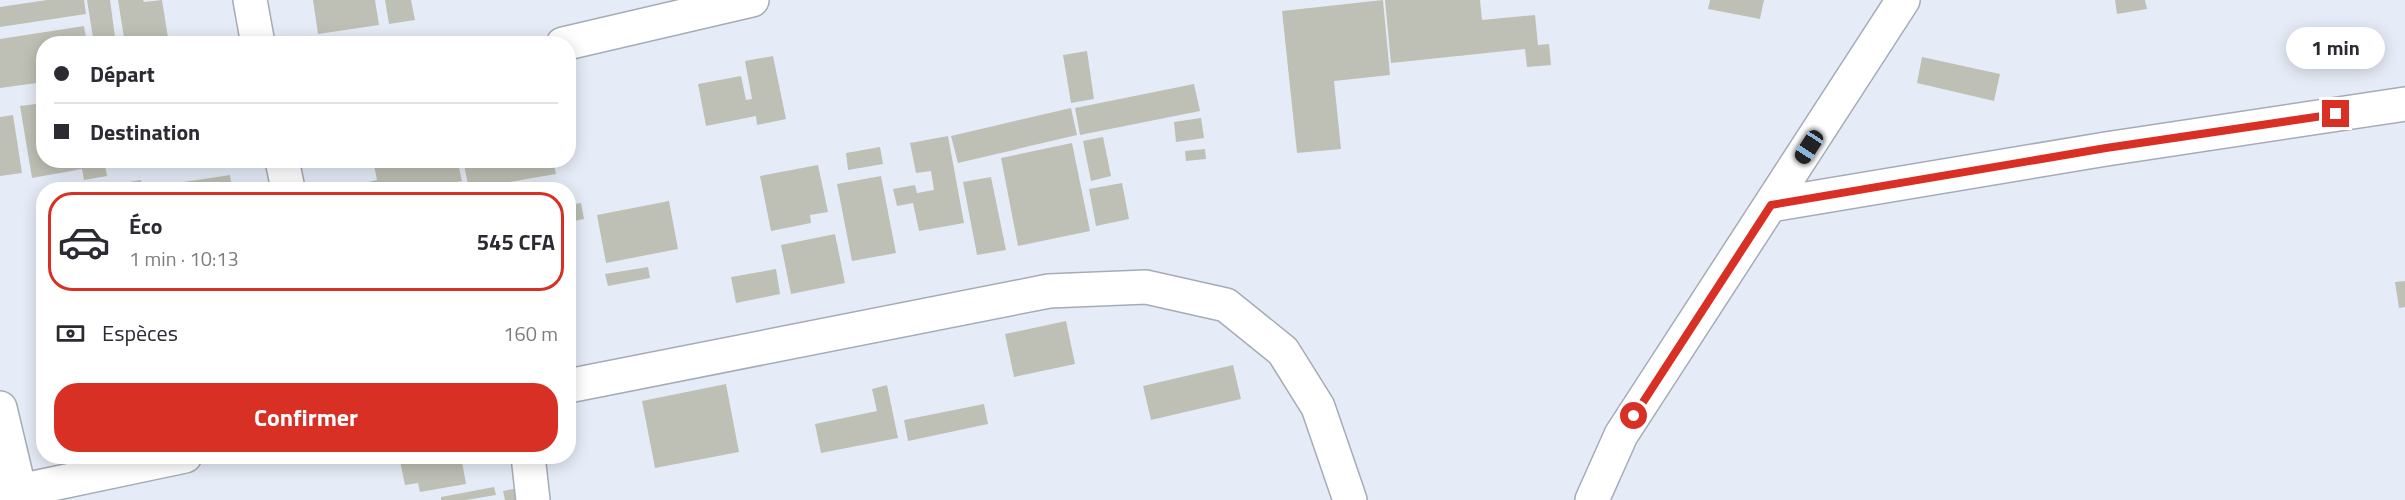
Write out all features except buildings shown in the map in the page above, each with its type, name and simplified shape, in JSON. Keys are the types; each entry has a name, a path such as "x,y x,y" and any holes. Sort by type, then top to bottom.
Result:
{"street":[{"path":"250,0 257,36"},
{"path":"576,41 752,0"},
{"path":"1592,500 1621,435 1904,0"},
{"path":"1771,205 2106,148 2405,104"},
{"path":"576,384 1049,291 1146,287 1226,305 1283,351 1318,407 1350,500"},
{"path":"0,408 10,494 148,464"},
{"path":"529,464 533,500"}],"route":[{"path":"1634,416 1771,205 2106,148 2336,114"}]}
